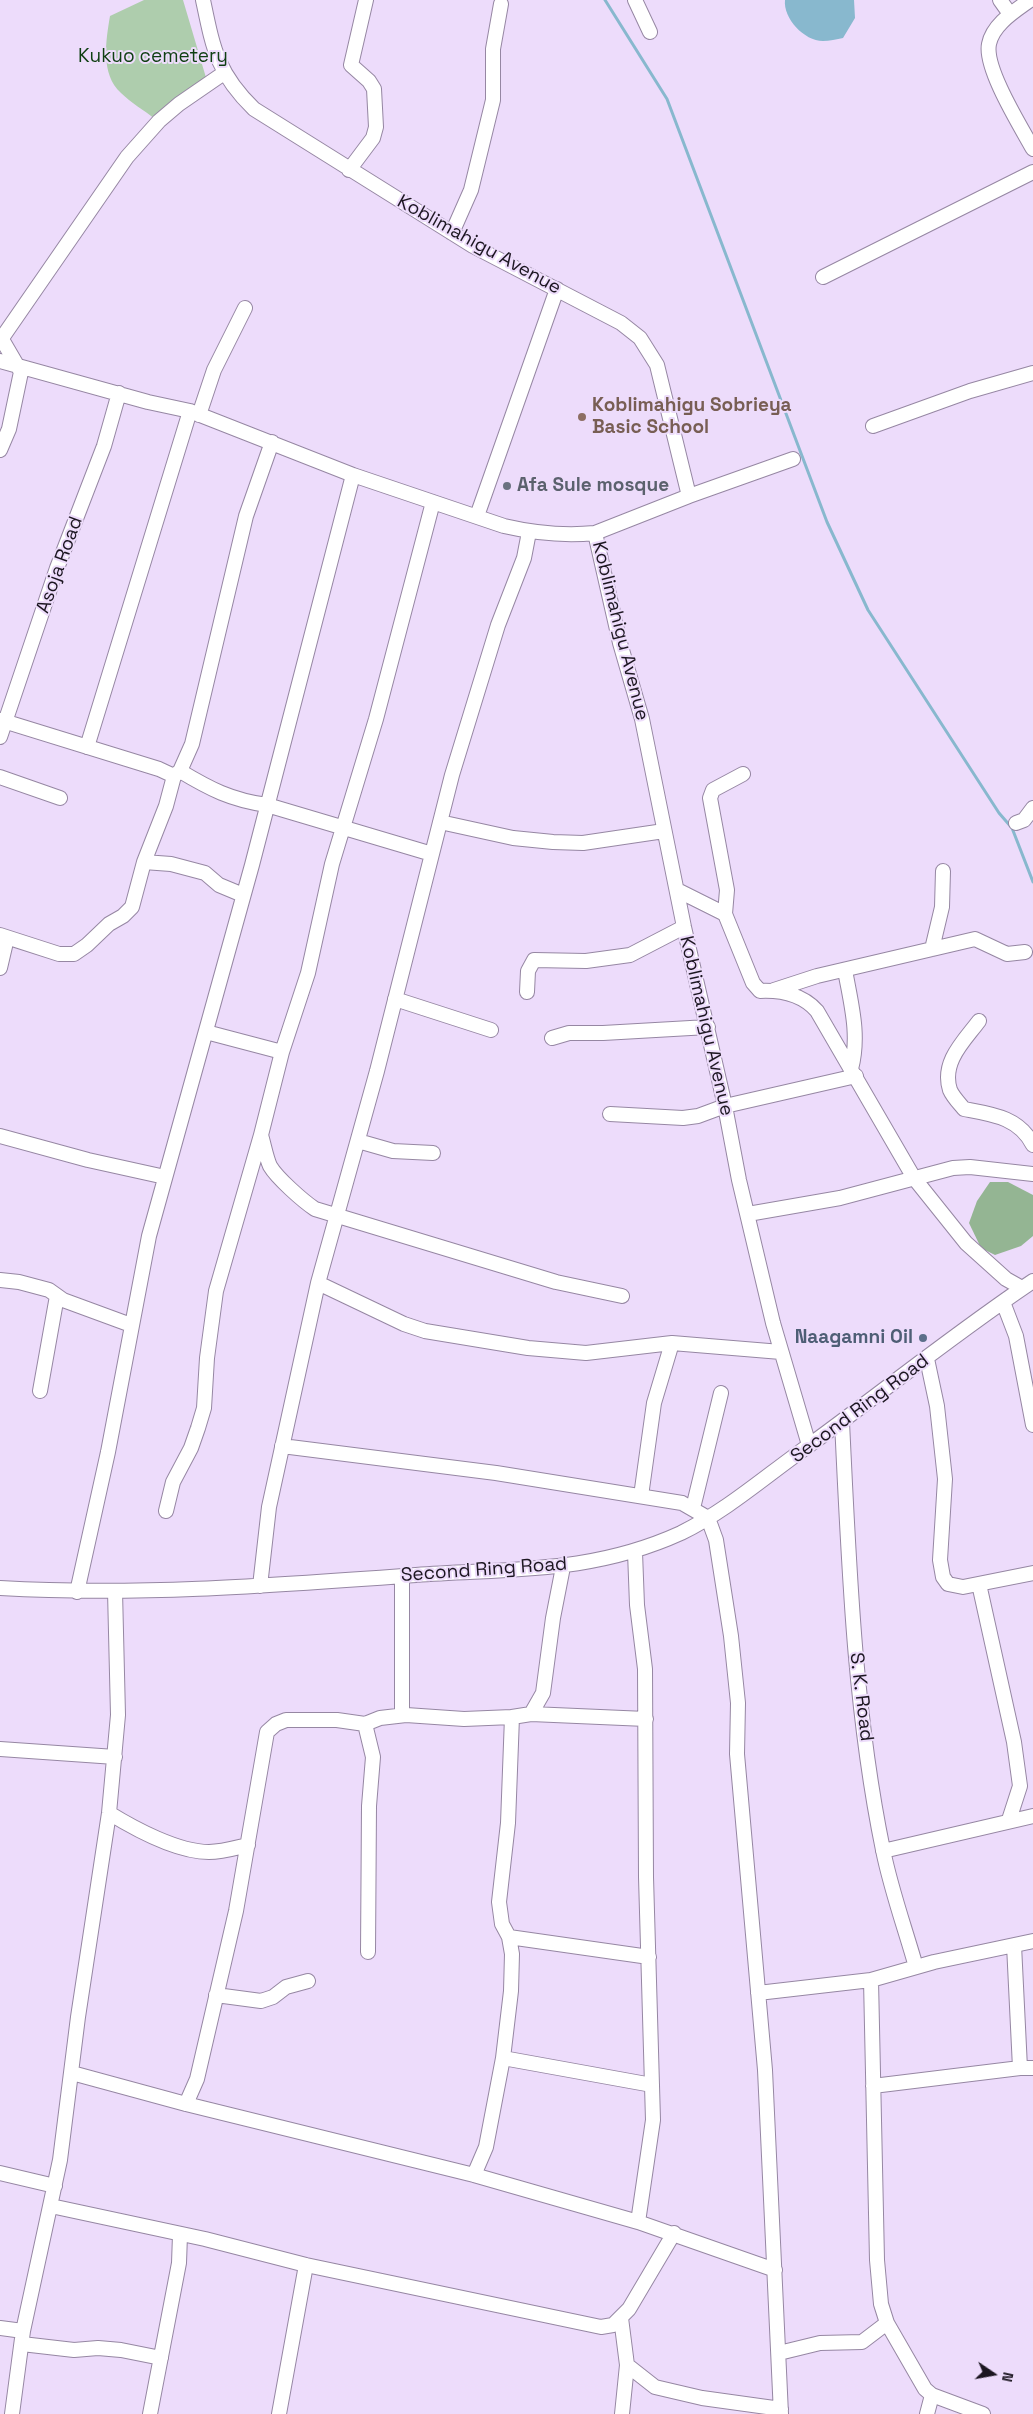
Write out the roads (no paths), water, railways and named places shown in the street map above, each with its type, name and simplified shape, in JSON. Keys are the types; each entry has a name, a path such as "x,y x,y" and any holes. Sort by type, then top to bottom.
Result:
{"street":[{"name":"Koblimahigu Avenue","path":"203,0 214,48 224,73 254,109 452,233 630,329 652,353 659,374 689,496 595,533 620,644 642,719 684,927 725,1106 738,1180 781,1352 809,1445"},
{"path":"349,170 373,138 376,127 374,89 369,81 351,65 366,0"},
{"path":"635,0 650,32"},
{"path":"1000,0 1010,14"},
{"path":"1030,0 1010,14 996,28 989,44 989,51 991,64 1004,97 1033,149"},
{"path":"452,233 471,190 493,100 493,49 501,4"},
{"path":"0,450 9,429 20,382 19,366 1,337 127,157 159,121 179,104 224,73"},
{"path":"823,277 1033,172"},
{"path":"477,516 557,289"},
{"path":"87,747 194,413 245,308"},
{"path":"0,361 194,413 353,475 529,532 595,533"},
{"path":"873,426 970,391 1033,373"},
{"name":"Asoja Road","path":"0,737 3,721 57,568 101,454 119,392"},
{"path":"0,968 3,937 58,954 74,954 132,908 144,862 177,774 192,744 246,516 272,442"},
{"path":"689,496 793,459"},
{"path":"77,1592 108,1452 148,1236 192,1072 206,1032 243,895 353,475"},
{"path":"166,1511 172,1482 191,1448 204,1408 207,1358 216,1291 261,1136 282,1052 308,973 342,827 376,718 433,502"},
{"path":"260,1586 269,1507 318,1283 396,999 440,822 498,625 524,558 529,532"},
{"path":"3,721 177,774 216,793 242,802 266,805 432,854"},
{"path":"743,774 713,790 710,798 727,890 725,914 753,983 760,991 771,990 975,939 1007,954 1025,952"},
{"path":"0,777 60,798"},
{"path":"1016,823 1024,820 1033,808"},
{"path":"440,822 506,836 553,842 583,843 664,831"},
{"path":"144,862 171,864 205,873 219,885 243,895"},
{"path":"932,949 942,908 943,871"},
{"path":"677,890 725,914"},
{"path":"527,992 528,971 534,960 586,961 630,955 684,927"},
{"path":"845,970 856,1031 853,1072"},
{"path":"771,990 797,996 810,1002 914,1178 966,1243 984,1262 1027,1285"},
{"path":"396,999 491,1030"},
{"path":"979,1021 953,1055 948,1070 950,1090 964,1109 1001,1116 1017,1124 1033,1145"},
{"path":"552,1038 569,1033 603,1034 708,1027"},
{"path":"206,1032 282,1052"},
{"path":"610,1114 683,1118 698,1116 725,1106 853,1072"},
{"path":"0,1136 88,1160 165,1177"},
{"path":"261,1136 270,1166 299,1199 315,1209 336,1217 381,1228 458,1254 556,1282 622,1296"},
{"path":"358,1141 393,1151 433,1153"},
{"path":"748,1214 840,1198 953,1168 970,1167 1033,1174"},
{"path":"0,1280 19,1282 41,1288 63,1300 131,1325"},
{"path":"318,1283 404,1324 425,1331 528,1348 586,1353 672,1342 781,1352"},
{"name":"Second Ring Road","path":"0,1588 77,1592 260,1586 563,1567 635,1552 682,1532 708,1518 775,1472 1027,1285"},
{"path":"40,1391 57,1296"},
{"path":"1003,1302 1016,1336 1033,1426"},
{"path":"641,1496 654,1403 672,1342"},
{"path":"927,1359 937,1406 945,1479 940,1569 948,1584 963,1587 1033,1572"},
{"path":"692,1508 720,1393"},
{"name":"S. K. Road","path":"842,1422 854,1639 860,1700 883,1851 916,1967"},
{"path":"282,1446 496,1473 641,1496 682,1503 708,1518 716,1540 731,1636 738,1703 738,1754 765,2070 774,2270 780,2352 781,2412 655,2387 627,2364"},
{"path":"635,1552 637,1605 645,1669 653,2120 638,2222"},
{"path":"531,1714 543,1693 553,1618 563,1567"},
{"path":"402,1576 402,1715"},
{"path":"979,1584 1014,1742 1020,1786 1009,1820"},
{"path":"12,2414 22,2338 55,2186 109,1813 118,1715 115,1591"},
{"path":"186,2104 197,2079 236,1911 267,1732 276,1724 286,1720 337,1720 365,1724 380,1718 402,1715 464,1719 512,1717 531,1714 646,1719"},
{"path":"474,2175 486,2147 503,2058 512,1972 509,1937 502,1924 499,1902 508,1823 512,1717"},
{"path":"365,1724 373,1758 368,1822 368,1952"},
{"path":"0,1748 115,1757"},
{"path":"109,1813 124,1822 191,1850 210,1852 248,1846"},
{"path":"883,1851 1009,1820 1033,1816"},
{"path":"509,1937 649,1957"},
{"path":"758,1993 871,1980 916,1967 1033,1941"},
{"path":"873,2086 1027,2068 1014,1945"},
{"path":"871,1980 877,2260 881,2304 887,2323 925,2389 932,2395 983,2414"},
{"path":"216,1995 260,2001 273,1998 286,1987 308,1981"},
{"path":"503,2058 652,2085"},
{"path":"72,2072 186,2104 474,2175 674,2233 774,2270"},
{"path":"0,2173 55,2186"},
{"path":"51,2206 205,2239 306,2265 601,2327 613,2325 629,2309 674,2233"},
{"path":"150,2414 179,2263 180,2235"},
{"path":"278,2414 306,2265"},
{"path":"621,2318 627,2364 622,2414"},
{"path":"780,2352 820,2343 862,2342 887,2323"},
{"path":"0,2328 22,2338 74,2350 121,2350 161,2358"},
{"path":"927,2414 932,2395"}],"water":[{"path":"785,0 854,0 855,18 843,38 825,41 816,40 802,33 791,21 785,7"}],"waterway":[{"path":"605,0 667,99 827,522 868,610 999,813 1012,828 1033,882"}],"place":[{"name":"Koblimahigu Sobrieya Basic School","path":"582,417"},
{"name":"Afa Sule mosque","path":"507,486"},
{"name":"Naagamni Oil","path":"923,1338"}],"park label":[{"name":"Kukuo cemetery","path":"153,57"}]}
